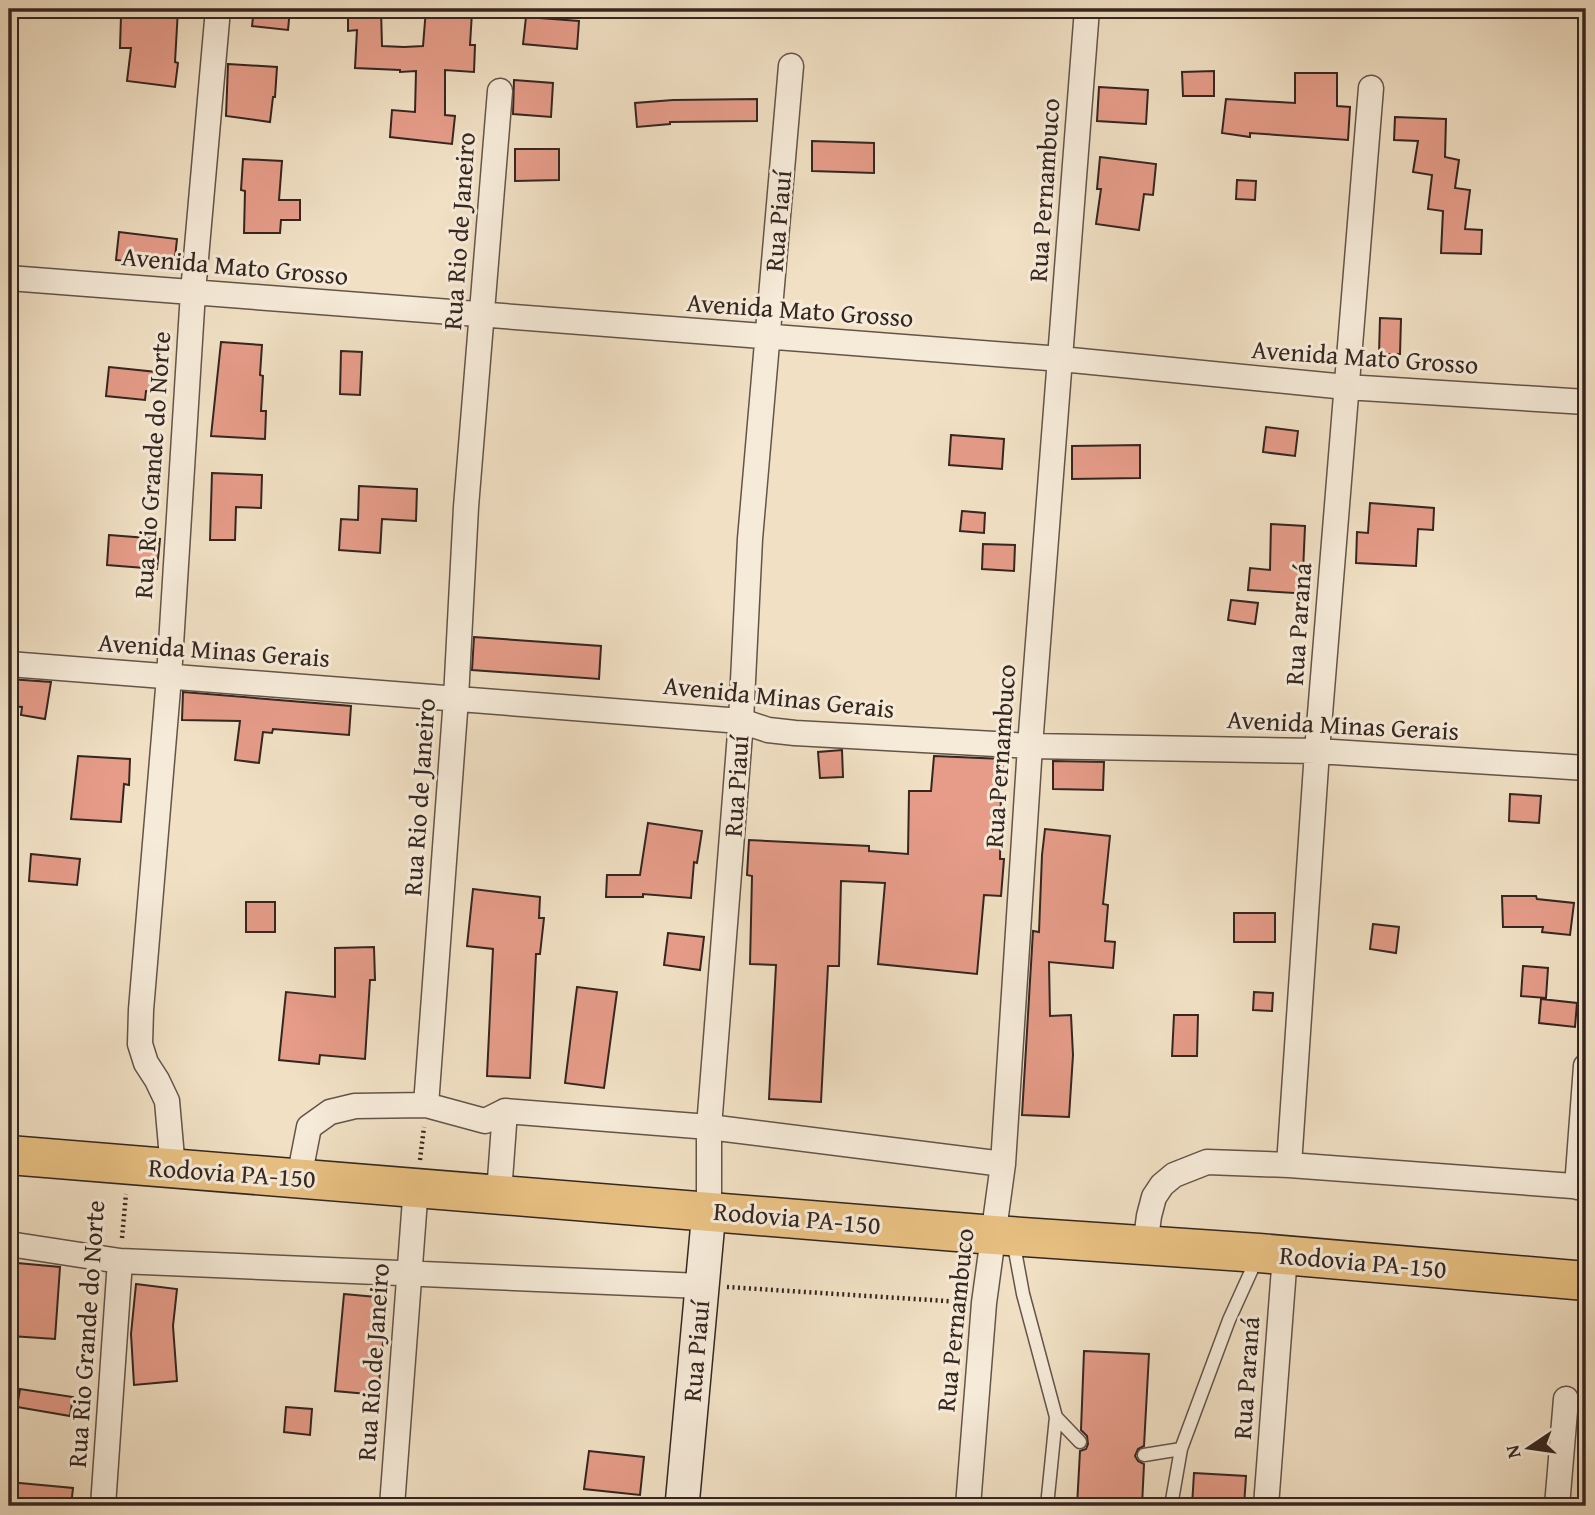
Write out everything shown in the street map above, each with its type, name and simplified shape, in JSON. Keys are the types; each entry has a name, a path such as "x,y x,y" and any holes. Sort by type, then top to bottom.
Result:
{"highway":[{"name":"Rodovia PA-150","path":"9,1155 1586,1281"}],"street":[{"name":"Rua Rio Grande do Norte","path":"173,1169 167,1101 146,1063 141,1044 141,1010 169,677 193,292 218,9"},
{"name":"Rua Pernambuco","path":"968,1506 984,1303 1003,1236 1003,1164 1030,746 1087,9"},
{"name":"Rua Piauí","path":"682,1506 709,1211 709,1127 741,721 750,539 791,66"},
{"name":"Rua Paraná","path":"1289,1165 1317,751 1371,88"},
{"name":"Rua Rio de Janeiro","path":"426,1105 456,698 466,507 500,91"},
{"name":"Avenida Mato Grosso","path":"9,278 1061,359 1346,387 1586,402"},
{"name":"Avenida Minas Gerais","path":"9,664 741,721 768,730 795,733 1030,746 1317,751 1586,768"},
{"path":"1145,1246 1154,1197 1162,1185 1174,1175 1207,1163 1289,1165 1581,1187 1586,1066"},
{"path":"299,1178 309,1127 330,1112 355,1106 426,1105 485,1121 505,1111 709,1127 1003,1164"},
{"path":"499,1193 505,1111"},
{"name":"Rua Rio de Janeiro","path":"392,1506 416,1186"},
{"path":"9,1244 120,1261 701,1286"},
{"name":"Rua Paraná","path":"1266,1506 1272,1254"},
{"name":"Rua Rio Grande do Norte","path":"103,1506 120,1261"},
{"path":"1556,1506 1566,1399"}],"lane":[{"path":"1003,1236 1023,1294 1056,1417 1047,1506"},
{"path":"1171,1506 1181,1449 1229,1320 1272,1254"},
{"path":"1056,1417 1080,1442"},
{"path":"1144,1455 1181,1449"}],"path":[{"path":"416,1186 426,1105"},
{"name":"Rua Rio Grande do Norte","path":"120,1261 128,1166"},
{"path":"701,1286 984,1303"}],"building":[{"path":"131,9 178,9 175,87 127,81 131,48 120,48 121,16 130,17"},
{"path":"254,9 290,9 288,30 252,26"},
{"path":"381,9 382,46 404,47 423,46 426,9 472,12 470,45 475,45 474,72 445,70 445,115 455,116 452,144 390,137 392,110 415,112 416,71 355,68 357,30 348,31 348,11"},
{"path":"526,17 579,21 577,49 523,44"},
{"path":"228,64 277,67 270,122 226,116"},
{"path":"1214,71 1214,96 1183,96 1182,72"},
{"path":"1295,73 1337,73 1337,106 1350,107 1348,140 1250,133 1250,137 1222,133 1226,99 1295,103"},
{"path":"514,80 553,83 551,117 513,114"},
{"path":"1099,87 1148,90 1146,124 1097,121"},
{"path":"757,99 757,121 670,122 637,127 635,103"},
{"path":"1395,117 1446,119 1445,157 1459,160 1455,188 1470,190 1465,229 1482,230 1481,254 1441,253 1443,211 1428,209 1432,175 1413,172 1418,141 1394,140"},
{"path":"812,141 874,143 874,173 812,171"},
{"path":"515,149 559,149 559,180 515,181"},
{"path":"1100,157 1156,164 1153,195 1144,194 1139,230 1096,224 1101,189 1097,189"},
{"path":"243,159 282,161 279,200 300,200 300,220 281,220 280,233 244,233 245,191 241,190"},
{"path":"1237,180 1256,181 1255,200 1236,199"},
{"path":"119,232 177,239 174,267 116,260"},
{"path":"1380,318 1401,319 1400,354 1379,354"},
{"path":"221,342 262,345 261,411 266,411 265,439 211,436"},
{"path":"341,351 362,352 360,395 340,394"},
{"path":"109,367 166,373 165,392 146,391 145,400 106,396"},
{"path":"1266,427 1298,431 1295,456 1263,452"},
{"path":"951,435 1004,439 1002,469 949,465"},
{"path":"1140,445 1140,478 1072,479 1072,446"},
{"path":"212,473 262,475 261,508 236,507 235,540 210,540"},
{"path":"359,486 417,489 416,521 382,519 380,553 339,550 341,519 358,520"},
{"path":"1370,503 1434,508 1433,530 1418,529 1416,566 1356,563 1357,532 1368,533"},
{"path":"962,511 985,513 984,533 960,531"},
{"path":"1271,524 1305,526 1303,572 1312,573 1310,594 1248,590 1250,568 1270,570"},
{"path":"109,535 160,539 157,569 107,565"},
{"path":"983,544 1015,545 1014,571 982,569"},
{"path":"1231,600 1258,603 1255,624 1228,620"},
{"path":"474,637 601,646 599,679 472,670"},
{"path":"9,679 51,682 45,719 21,715 22,707 9,706"},
{"path":"183,692 351,706 349,735 273,729 272,733 263,732 259,763 235,760 240,721 182,720"},
{"path":"842,750 843,777 820,778 818,752"},
{"path":"78,756 130,759 129,785 124,784 121,822 71,819"},
{"path":"934,756 1003,759 1000,859 1004,859 1001,896 984,895 977,974 878,964 885,883 841,881 839,966 828,966 821,1102 769,1099 776,965 750,964 752,876 747,875 749,840 869,846 869,851 908,854 909,791 931,791"},
{"path":"1053,761 1104,762 1103,790 1053,789"},
{"path":"1510,794 1541,796 1539,823 1509,821"},
{"path":"648,823 702,831 697,863 694,862 691,898 643,894 643,897 606,897 607,875 640,875"},
{"path":"1045,829 1110,836 1103,904 1108,905 1105,941 1115,942 1113,968 1049,962 1050,1016 1071,1015 1073,1055 1069,1117 1022,1115 1033,931 1039,932"},
{"path":"31,854 80,859 77,885 29,881"},
{"path":"473,889 540,897 539,918 544,918 540,954 536,954 530,1078 487,1076 493,949 467,946"},
{"path":"1502,896 1536,896 1537,899 1574,903 1570,935 1542,932 1543,927 1503,927"},
{"path":"246,902 275,902 275,932 246,932"},
{"path":"1234,913 1275,913 1275,942 1234,942"},
{"path":"1373,924 1399,927 1396,953 1370,949"},
{"path":"668,933 704,937 700,970 664,965"},
{"path":"374,947 375,980 370,980 365,1059 320,1055 319,1064 279,1060 286,992 335,997 335,948"},
{"path":"1523,966 1548,968 1546,998 1521,996"},
{"path":"577,987 617,992 604,1088 565,1083"},
{"path":"1254,992 1273,993 1272,1011 1253,1010"},
{"path":"1541,999 1577,1003 1575,1027 1539,1023"},
{"path":"1174,1015 1198,1015 1197,1056 1172,1056"},
{"path":"17,1263 60,1267 55,1339 11,1336"},
{"path":"136,1284 177,1289 173,1326 177,1381 134,1385 131,1334"},
{"path":"344,1294 387,1298 378,1395 335,1391"},
{"path":"1084,1351 1149,1354 1144,1446 1138,1449 1135,1456 1144,1464 1142,1506 1077,1506 1080,1451 1086,1449 1088,1444 1087,1436 1081,1430"},
{"path":"20,1389 73,1397 70,1416 17,1407"},
{"path":"286,1407 312,1409 310,1435 284,1432"},
{"path":"589,1451 644,1457 640,1495 584,1489"},
{"path":"1194,1473 1246,1476 1244,1506 1192,1506"},
{"path":"9,1482 73,1488 71,1506 9,1506"}]}
